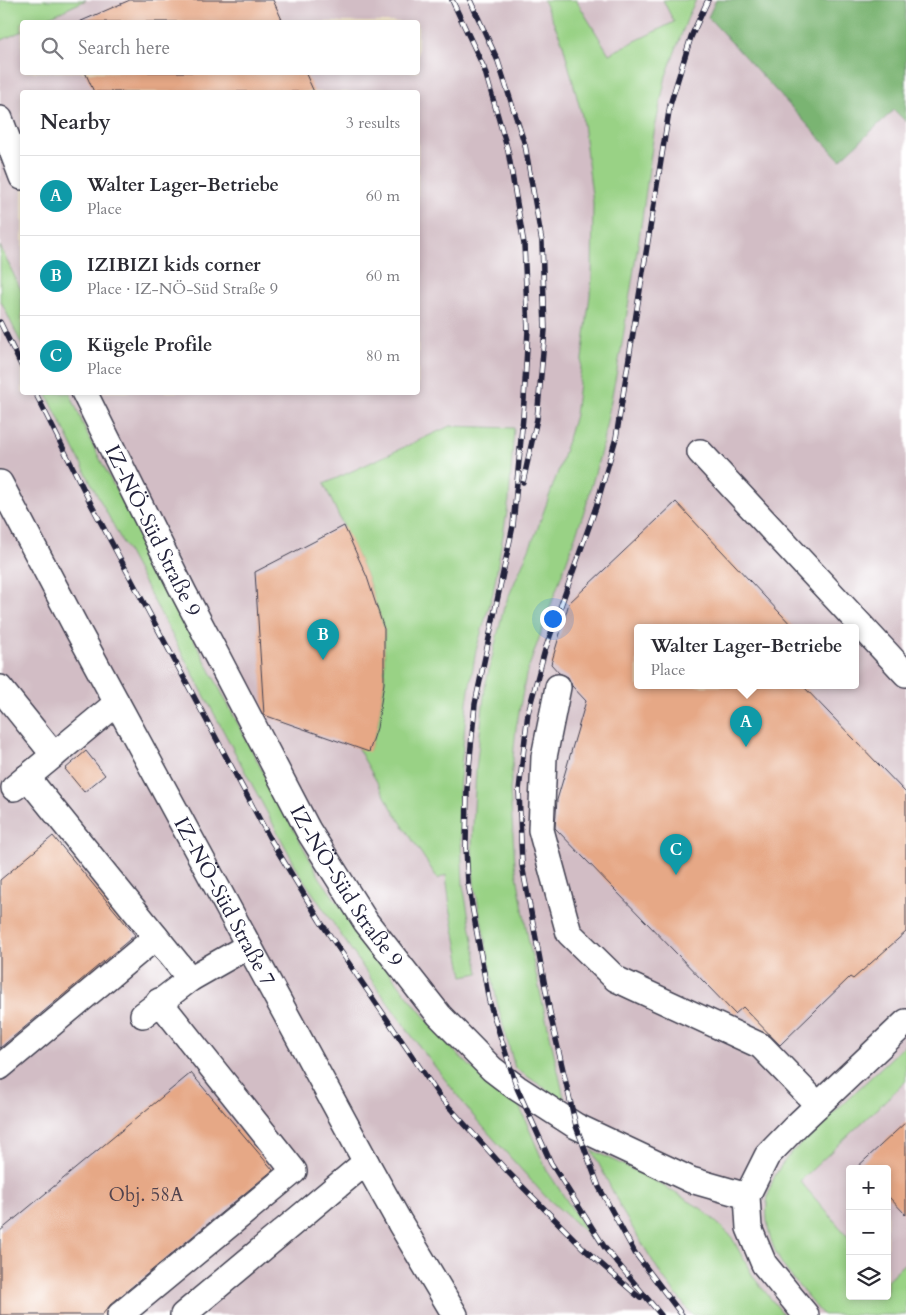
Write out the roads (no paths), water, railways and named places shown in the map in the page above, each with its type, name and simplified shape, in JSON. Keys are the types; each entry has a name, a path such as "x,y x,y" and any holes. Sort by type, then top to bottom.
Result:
{"street":[{"path":"0,119 20,171"},
{"name":"IZ-NÖ-Süd Straße 9","path":"86,395 184,594 308,830 366,922 439,1015 492,1069 517,1088 576,1126 691,1180 747,1196"},
{"path":"700,452 906,674"},
{"name":"IZ-NÖ-Süd Straße 7","path":"0,484 366,1162 455,1315"},
{"path":"558,687 544,756 540,830 569,933 616,979 761,1046 818,1104"},
{"path":"3,699 54,755"},
{"path":"117,703 21,783 156,937 190,979"},
{"path":"0,1067 156,937"},
{"path":"120,1315 294,1171 151,1008 190,979 248,946"},
{"path":"806,1315 764,1264 749,1228 747,1196 767,1156 818,1104 906,1022"},
{"path":"183,1315 366,1162"}],"railway":[{"path":"452,0 484,68 508,151 524,244 528,330 523,417 513,526 475,704 467,789 466,848 468,883 489,1001 517,1088 551,1163 605,1248 661,1315"},
{"path":"470,0 498,61 525,145 542,242 545,330 537,419 523,482"},
{"path":"682,1315 635,1253 599,1187 576,1126 551,1018 522,865 519,790 528,713 545,650 596,507 616,438 670,105 691,37 708,0"},
{"path":"0,322 20,363"},
{"path":"36,395 92,506 269,837 320,921 440,1097 507,1171 583,1248 640,1298"}],"place":[{"name":"IZIBIZI kids corner","path":"323,660"},
{"name":"Walter Lager-Betriebe","path":"746,747"},
{"name":"Kügele Profile","path":"676,875"}]}
